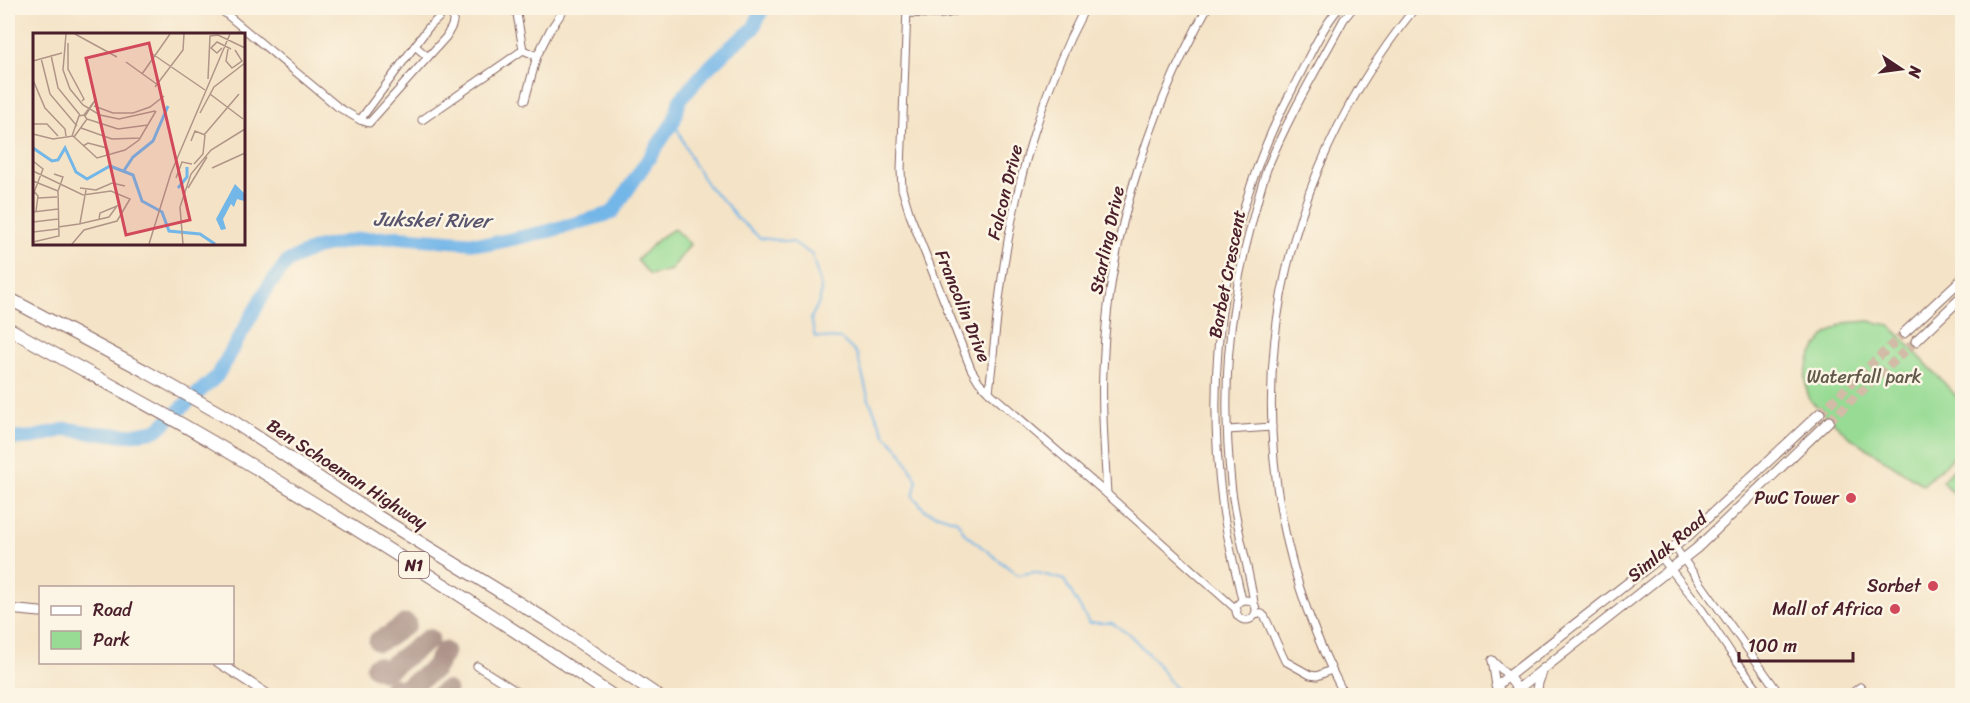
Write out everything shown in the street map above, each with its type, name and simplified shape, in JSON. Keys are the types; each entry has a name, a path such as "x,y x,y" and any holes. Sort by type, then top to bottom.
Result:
{"highway":[{"name":"Ben Schoeman Highway","path":"8,298 228,418 377,516 548,621 658,696"},
{"name":"N1","path":"8,328 212,441 365,534 498,618 613,696"}],"street":[{"path":"219,8 338,107 369,123 449,32 456,8"},
{"path":"360,120 432,22 449,8"},
{"path":"516,8 523,50"},
{"path":"525,100 537,56 550,30 565,8"},
{"path":"907,10 945,14 961,8"},
{"name":"Falcon Drive","path":"989,392 1003,267 1021,180 1053,79 1085,8"},
{"name":"Starling Drive","path":"1107,494 1102,370 1108,309 1118,248 1127,207 1151,130 1181,57 1208,8"},
{"name":"Barbet Crescent","path":"1254,603 1231,484 1227,405 1228,351 1236,290 1267,170 1293,111 1353,8"},
{"path":"1344,696 1305,608 1290,560 1276,476 1272,427 1272,366 1285,271 1299,221 1325,150 1369,70 1410,9"},
{"name":"Francolin Drive","path":"907,10 902,189 910,215 971,369 989,392 1237,610"},
{"path":"1337,10 1344,20"},
{"name":"Barbet Crescent","path":"1242,600 1222,505 1218,465 1215,405 1217,340 1224,287 1244,205 1283,106 1337,10"},
{"path":"414,46 428,57"},
{"path":"523,50 537,56"},
{"path":"422,120 523,50"},
{"path":"1283,106 1293,111"},
{"path":"1244,205 1255,210"},
{"path":"1904,333 1962,279"},
{"path":"1224,287 1236,290"},
{"path":"1916,341 1962,297"},
{"path":"1215,405 1227,405"},
{"name":"Simlak Road","path":"1496,686 1688,536 1820,413"},
{"name":"Simlak Road","path":"1509,696 1521,692 1543,669 1697,548 1829,421"},
{"path":"1228,430 1272,427"},
{"path":"1674,546 1781,696"},
{"path":"1661,557 1698,604 1762,696"},
{"path":"1242,600 1254,603 1256,613 1252,618 1246,620 1240,617 1237,605 1242,600"},
{"path":"8,609 39,612"},
{"path":"1256,613 1265,617 1285,661 1310,675 1317,676 1331,670"},
{"path":"1504,696 1496,686 1492,660 1521,692"},
{"path":"220,664 270,696"},
{"path":"477,666 524,696"},
{"path":"1536,696 1543,669"},
{"path":"1848,696 1860,687 1868,696"}],"green space":[{"path":"674,229 690,244 671,270 650,275 637,260 658,239"},
{"name":"Waterfall park","path":"1869,321 1890,325 1962,402 1962,449 1923,485 1848,436 1808,398 1805,377 1810,357 1824,336 1844,323"},
{"path":"1962,461 1962,491 1953,494 1942,481"}],"waterway":[{"name":"Jukskei River","path":"8,439 35,437 67,429 129,435 157,430 217,376 268,287 288,261 316,248 359,239 398,237 489,244 549,231 612,213 674,121 680,100 704,72 753,29 763,8"},
{"path":"674,121 693,163 709,187 736,217 760,238 793,242 812,255 821,287 820,300 811,318 815,337 841,339 857,354 869,400 885,435 900,450 917,480 913,496 926,511 957,521 965,534 1018,575 1034,572 1064,580 1089,623 1112,623 1131,636 1155,661 1174,687 1190,696"}],"taxiway":[{"path":"379,641 406,624"},
{"path":"376,667 383,670 389,668 429,639"},
{"path":"393,688 400,691 407,688 434,669 444,652"},
{"path":"440,696 446,691"}],"tunnel":[{"path":"1820,413 1904,333"},
{"path":"1829,421 1916,341"}],"place":[{"name":"PwC Tower","path":"1851,498"},
{"name":"Sorbet","path":"1933,586"},
{"name":"Mall of Africa","path":"1895,609"}]}
